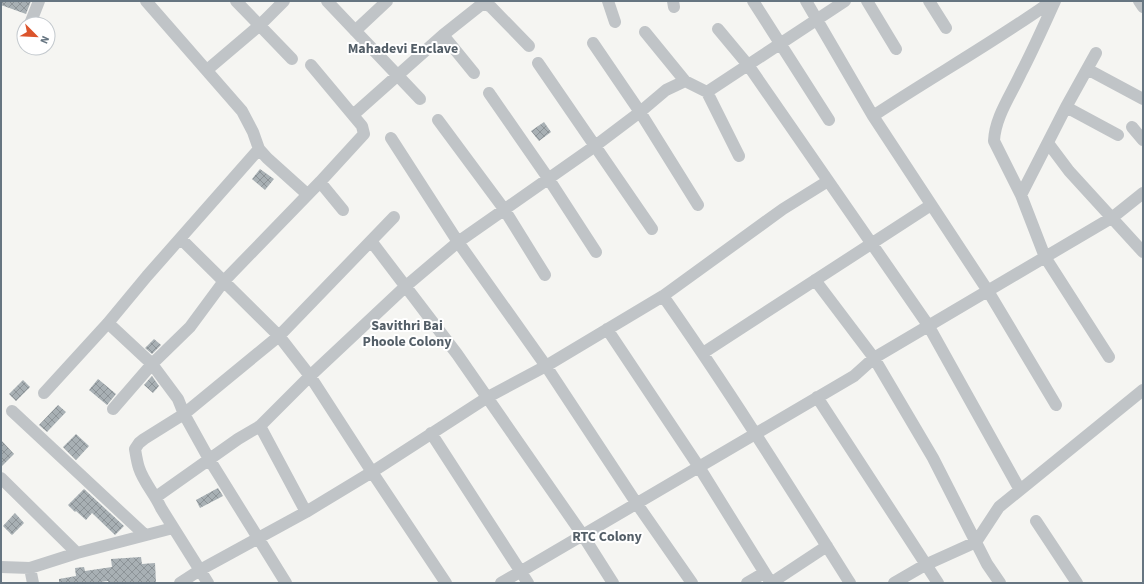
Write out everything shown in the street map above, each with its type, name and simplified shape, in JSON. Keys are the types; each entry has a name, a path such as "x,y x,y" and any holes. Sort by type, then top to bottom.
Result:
{"street":[{"path":"33,16 39,1"},
{"path":"146,1 242,111 253,132 259,149 307,194"},
{"path":"236,1 292,59"},
{"path":"207,70 260,25 284,1"},
{"path":"326,1 420,99"},
{"path":"355,31 388,1"},
{"path":"608,1 616,22"},
{"path":"753,1 829,120"},
{"path":"806,1 816,21 873,116 988,291 1056,405"},
{"path":"707,92 845,1"},
{"path":"867,1 896,49"},
{"path":"929,1 946,28"},
{"path":"873,116 920,85 1014,28 1053,1"},
{"path":"1053,1 1022,72 997,122 994,131 994,141 1022,195 1045,257 1109,357"},
{"path":"1138,1 1143,7"},
{"path":"353,115 397,74 482,4 487,5 529,46"},
{"path":"718,29 748,65 928,325 1020,490"},
{"path":"645,32 685,81 707,92 739,156"},
{"path":"443,35 474,73"},
{"path":"593,44 640,112 698,205"},
{"path":"1022,195 1066,107 1096,53"},
{"path":"538,63 652,229"},
{"path":"113,409 152,364 190,327 224,281 320,182 364,134 362,126 311,65"},
{"path":"1087,69 1143,99"},
{"path":"156,497 238,439 260,426 310,376 406,286 458,242 594,146 640,112 666,90 685,81"},
{"path":"490,93 596,252"},
{"path":"1066,107 1118,134"},
{"path":"438,120 504,209 545,275"},
{"path":"1132,127 1143,140"},
{"path":"391,138 458,242 546,366 637,504 692,583"},
{"path":"1048,144 1069,171 1113,217 1143,252"},
{"path":"44,393 108,324 147,276 259,149"},
{"path":"180,583 258,537 306,512 372,472 488,397 546,366 663,296 783,209 828,181"},
{"path":"320,182 343,210"},
{"path":"500,583 854,376 874,358 1113,217 1143,193"},
{"path":"703,354 931,205"},
{"path":"208,583 160,508 156,497 139,468 135,449 144,439 184,414 279,336 394,217"},
{"path":"181,239 279,336 310,376 446,583"},
{"path":"371,242 406,286 488,397 582,534 613,583"},
{"path":"816,280 874,358 933,458 987,564 1000,583"},
{"path":"663,296 756,433 850,583"},
{"path":"108,324 152,364 178,399 184,414 209,459 286,583"},
{"path":"607,330 699,467 769,580"},
{"path":"894,583 925,565 976,542 999,507 1143,390"},
{"path":"817,397 938,583"},
{"path":"12,411 145,534"},
{"path":"260,426 306,512"},
{"path":"431,433 528,583"},
{"path":"1,478 78,553"},
{"path":"1036,521 1077,583"},
{"path":"1,567 30,568 145,534 173,528"},
{"path":"748,583 769,580 827,546"},
{"path":"30,568 33,583"}],"building":[{"path":"1,1 31,1 26,14 1,5"},
{"path":"544,122 551,132 539,141 531,131"},
{"path":"260,169 274,179 265,190 252,179"},
{"path":"154,339 161,345 152,354 145,348"},
{"path":"152,376 159,386 153,393 144,385"},
{"path":"98,379 116,394 107,405 89,390"},
{"path":"23,380 30,387 16,401 9,394"},
{"path":"58,405 66,412 47,432 39,425"},
{"path":"76,434 89,446 76,460 63,447"},
{"path":"1,440 14,454 1,467"},
{"path":"218,488 223,496 200,508 196,500"},
{"path":"84,489 124,526 115,535 92,513 86,520 68,505"},
{"path":"15,513 24,523 12,535 3,526"},
{"path":"141,557 142,564 155,563 156,583 108,583 108,581 93,583 59,583 59,579 76,576 75,568 84,567 85,571 112,567 111,559"}],"district":[{"name":"Mahadevi Enclave","path":"403,49"},
{"name":"Savithri Bai Phoole Colony","path":"407,334"},
{"name":"RTC Colony","path":"607,537"}]}
